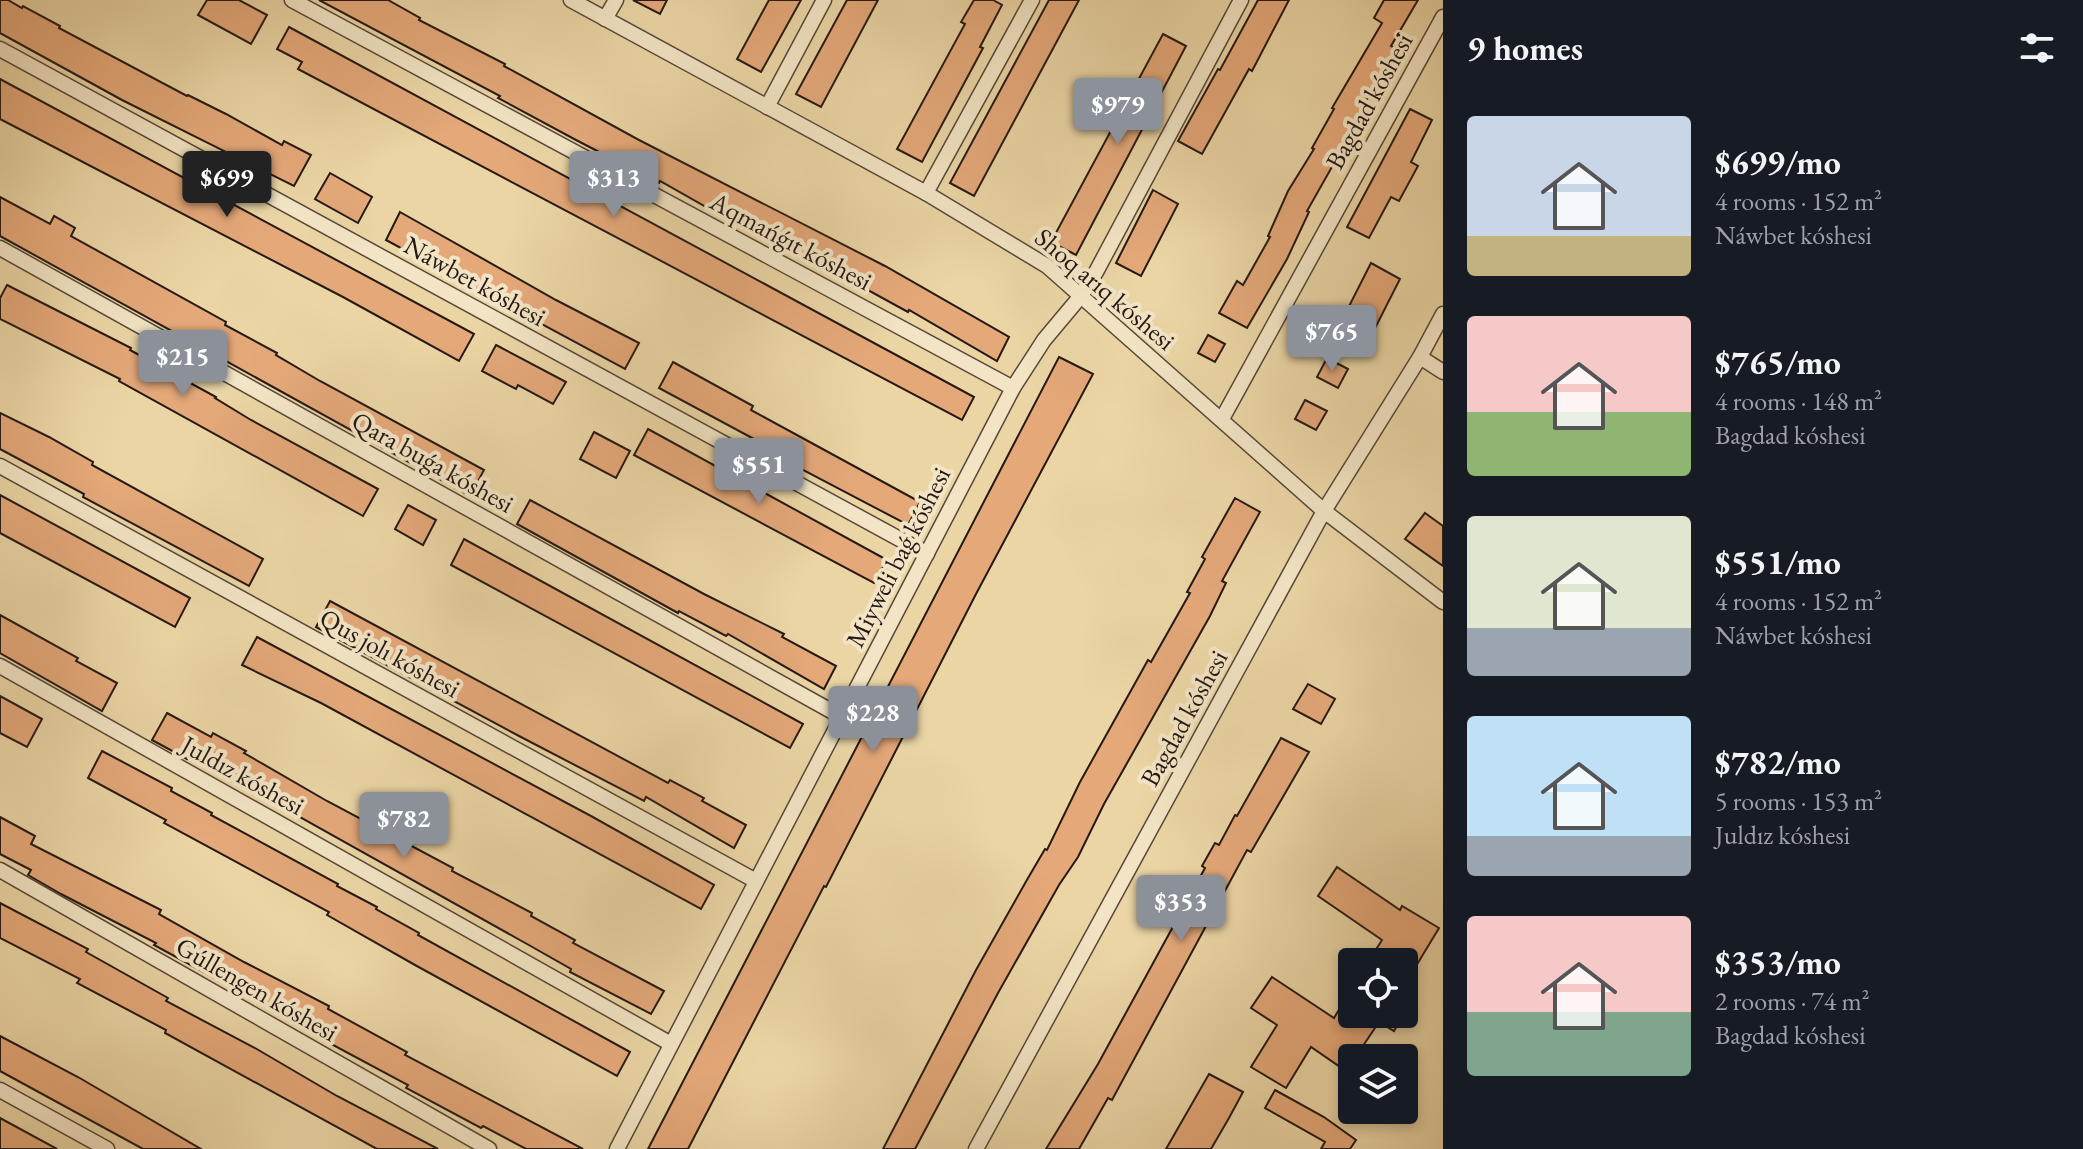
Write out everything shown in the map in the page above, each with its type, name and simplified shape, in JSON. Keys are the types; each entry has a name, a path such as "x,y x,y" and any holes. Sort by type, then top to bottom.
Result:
{"street":[{"name":"Aqmańǵıt kóshesi","path":"292,0 1013,388"},
{"name":"Shoq arıq kóshesi","path":"571,0 926,193 1047,266 1324,511 1443,602"},
{"path":"605,19 616,0"},
{"path":"767,107 824,0"},
{"path":"926,193 1032,0"},
{"name":"Miyweli baǵ kóshesi","path":"617,1149 1013,388 1044,340 1080,297 1096,272 1241,0"},
{"name":"Bagdad kóshesi","path":"1222,419 1443,17"},
{"name":"Náwbet kóshesi","path":"0,49 927,554"},
{"name":"Qara buǵa kóshesi","path":"0,248 842,717"},
{"name":"Bagdad kóshesi","path":"982,1147 1324,511 1420,357 1443,314"},
{"path":"1420,357 1443,372"},
{"name":"Qus jolı kóshesi","path":"0,466 756,881"},
{"name":"Juldız kóshesi","path":"0,666 671,1044"},
{"name":"Gúllengen kóshesi","path":"0,870 489,1149"},
{"path":"0,1090 107,1149"}],"building":[{"path":"0,0 23,6 187,96 282,145 284,141 311,155 294,186 122,100 0,33"},
{"path":"207,0 239,0 267,15 251,44 198,15"},
{"path":"319,0 388,0 639,140 885,266 1009,337 997,361 909,310 793,249 791,252 745,229"},
{"path":"633,0 667,0 660,14"},
{"path":"769,0 801,0 761,72 737,59"},
{"path":"847,0 878,0 821,107 796,94"},
{"path":"974,0 993,0 1002,5 980,47 983,48 922,162 897,149 965,24 961,22"},
{"path":"1049,0 1079,0 974,196 950,183"},
{"path":"1258,0 1289,0 1252,71 1249,69 1202,154 1178,141"},
{"path":"1384,0 1418,0 1391,46 1399,51 1379,85 1376,83 1307,211 1287,259 1247,328 1219,313 1237,281 1243,285 1270,237 1288,191 1382,23 1374,18"},
{"path":"289,27 974,397 962,420 298,69 302,62 277,49"},
{"path":"1163,34 1186,46 1076,255 1051,242"},
{"path":"0,79 474,334 459,361 343,297 0,119"},
{"path":"1410,109 1432,120 1411,162 1418,166 1399,201 1391,197 1369,238 1347,227"},
{"path":"330,173 372,197 358,223 315,199"},
{"path":"1153,190 1178,204 1141,276 1116,263"},
{"path":"0,197 50,224 54,216 75,228 71,236 226,322 225,325 320,381 484,470 470,496 0,236"},
{"path":"400,212 639,343 625,369 386,240"},
{"path":"1371,263 1400,279 1371,336 1342,320"},
{"path":"7,285 131,348 251,420 378,489 363,516 120,379 0,319 0,298"},
{"path":"1208,335 1225,344 1215,362 1198,353"},
{"path":"496,345 566,382 553,404 518,385 516,389 482,371"},
{"path":"1059,357 1093,374 688,1149 648,1149"},
{"path":"1327,358 1348,369 1338,388 1317,377"},
{"path":"673,362 753,406 751,410 920,502 908,525 752,443 754,439 659,388"},
{"path":"1305,400 1327,411 1316,430 1295,419"},
{"path":"0,413 49,437 93,462 92,465 263,559 249,586 0,449"},
{"path":"648,429 887,560 874,583 634,455"},
{"path":"594,432 630,451 616,478 580,459"},
{"path":"0,495 190,598 175,627 0,533"},
{"path":"1235,498 1260,512 1222,581 1226,583 1210,616 1104,804 1078,857 998,993 915,1149 883,1149 976,970 1047,850 1080,782 1148,660 1151,662 1190,593 1187,592 1205,559 1202,557"},
{"path":"530,500 784,634 782,637 836,666 824,689 728,634 726,636 678,613 517,524"},
{"path":"408,505 436,520 423,545 395,529"},
{"path":"1425,513 1443,526 1443,566 1405,539"},
{"path":"464,539 803,724 790,748 451,565"},
{"path":"330,601 668,783 670,780 704,798 702,801 746,825 734,848 646,797 644,801 316,627"},
{"path":"0,615 117,683 102,711 0,653"},
{"path":"257,637 714,885 701,909 321,703 242,665"},
{"path":"1308,684 1335,699 1321,724 1293,709"},
{"path":"0,696 42,719 27,747 0,733"},
{"path":"167,713 211,737 213,733 246,751 244,753 327,801 532,913 531,916 575,940 573,943 664,991 651,1014 570,972 571,969 239,783 152,740"},
{"path":"1281,738 1309,752 1251,852 1247,850 1112,1100 1108,1098 1079,1149 1046,1149 1098,1064 1205,868 1202,866 1215,843 1219,845"},
{"path":"102,751 338,884 418,935 630,1052 617,1076 415,965 327,915 329,912 88,778"},
{"path":"0,817 35,836 31,844 161,910 159,914 329,1006 328,1009 407,1052 405,1055 583,1149 526,1149 483,1126 481,1128 154,945 156,943 61,894 28,875 31,870 0,854"},
{"path":"1337,867 1400,910 1402,906 1439,928 1418,963 1418,948 1377,948 1382,940 1318,896"},
{"path":"0,903 88,949 86,952 168,998 166,1001 438,1149 377,1149 165,1033 166,1030 77,983 80,979 0,938"},
{"path":"1272,977 1334,1018 1338,1011 1338,1028 1375,1028 1364,1044 1338,1044 1338,1066 1311,1047 1286,1088 1251,1067 1277,1025 1251,1008"},
{"path":"0,1036 78,1077 201,1149 143,1149 0,1071"},
{"path":"1209,1074 1243,1092 1229,1118 1211,1149 1166,1149"},
{"path":"1275,1090 1324,1117 1356,1140 1350,1149 1321,1149 1325,1142 1265,1108"},
{"path":"0,1118 57,1149 0,1149"}]}
